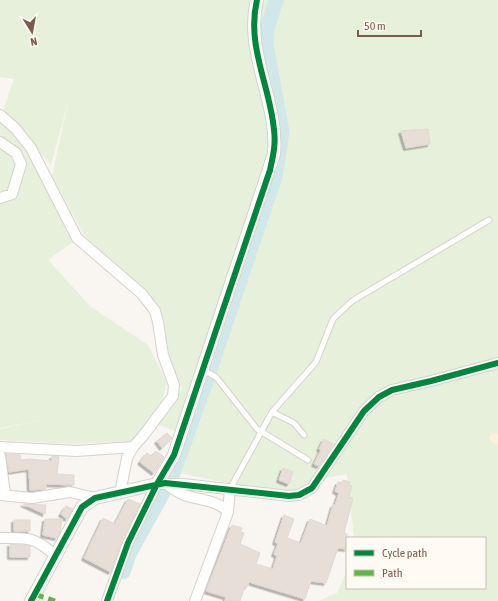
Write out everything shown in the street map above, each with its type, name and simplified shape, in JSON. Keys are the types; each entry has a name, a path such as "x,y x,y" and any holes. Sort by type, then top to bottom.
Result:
{"street":[{"path":"107,601 128,543 161,484 174,455 274,154 274,129 255,44 254,21 257,0"},
{"path":"0,115 15,128 31,148 78,238 142,294 155,311 163,355 174,385 173,396 133,447 127,458 120,493"},
{"path":"0,142 16,154 21,164 12,194 0,198"},
{"path":"30,601 82,507 96,498 161,484 230,489 290,496 306,492 312,488 364,411 379,397 392,390 498,363"},
{"path":"0,447 77,451 133,447"},
{"path":"0,456 2,494 32,498 70,492 96,498"},
{"path":"161,484 185,495 223,506 228,512"},
{"path":"195,601 228,512 230,489"},
{"path":"0,538 28,538 40,542 55,555"}],"lane":[{"path":"230,489 272,412 316,362 333,319 352,301 489,220"},
{"path":"203,370 216,377 254,425 308,460"},
{"path":"272,412 294,423 304,435"}],"green space":[{"path":"0,0 498,0 498,601 318,601 337,593 346,573 346,589 486,589 486,537 354,537 347,474 317,480 302,490 287,491 247,487 180,473 205,404 213,339 179,433 157,424 182,389 169,357 164,325 155,301 84,235 52,176 69,98 51,165 3,111 14,79 0,77"},
{"path":"0,116 40,165 67,233 74,241 48,260 91,307 148,345 167,383 161,404 135,441 71,444 0,440 0,429 46,419 0,428"}],"sand":[{"path":"497,433 498,445 493,443 489,438 491,434"}],"building":[{"path":"428,129 430,144 406,148 401,131"},
{"path":"167,433 172,438 162,448 157,441"},
{"path":"324,439 333,444 319,466 314,464 321,450 319,449"},
{"path":"156,451 164,457 154,473 140,462 147,453 151,456"},
{"path":"6,454 20,455 21,460 29,459 52,461 52,456 59,457 57,474 74,475 74,485 46,484 46,489 30,490 29,469 9,472"},
{"path":"283,468 293,472 289,484 279,480"},
{"path":"343,480 350,482 349,485 352,486 349,497 353,498 344,533 347,534 346,549 338,548 326,583 311,581 305,599 249,582 247,587 245,586 240,601 225,601 226,597 206,591 232,525 242,528 240,532 244,533 240,544 260,553 256,564 273,569 277,556 274,554 278,544 275,542 284,515 294,519 287,538 301,543 310,519 327,526 333,505 335,505 339,493 335,491 338,482 342,483"},
{"path":"128,499 140,504 122,540 111,572 84,558 103,518 115,524"},
{"path":"23,504 46,505 45,514"},
{"path":"66,506 73,509 67,519 61,514"},
{"path":"45,519 62,519 60,532 57,538 43,535"},
{"path":"14,520 30,520 30,531 14,531"},
{"path":"10,544 30,546 30,557 10,557"}],"waterway":[{"path":"210,369 275,177 282,132 266,44 267,29 276,0"},
{"path":"172,476 208,376"},
{"path":"123,572 129,554 165,489"}],"marked path":[{"path":"34,594 55,601"}],"cycle path":[{"path":"107,601 128,543 157,484 174,455 270,170 275,135 272,114 256,49 254,17 257,0"},
{"path":"31,601 82,507 95,498 165,483 289,496 299,495 312,488 364,411 379,397 392,390 498,363"}]}
